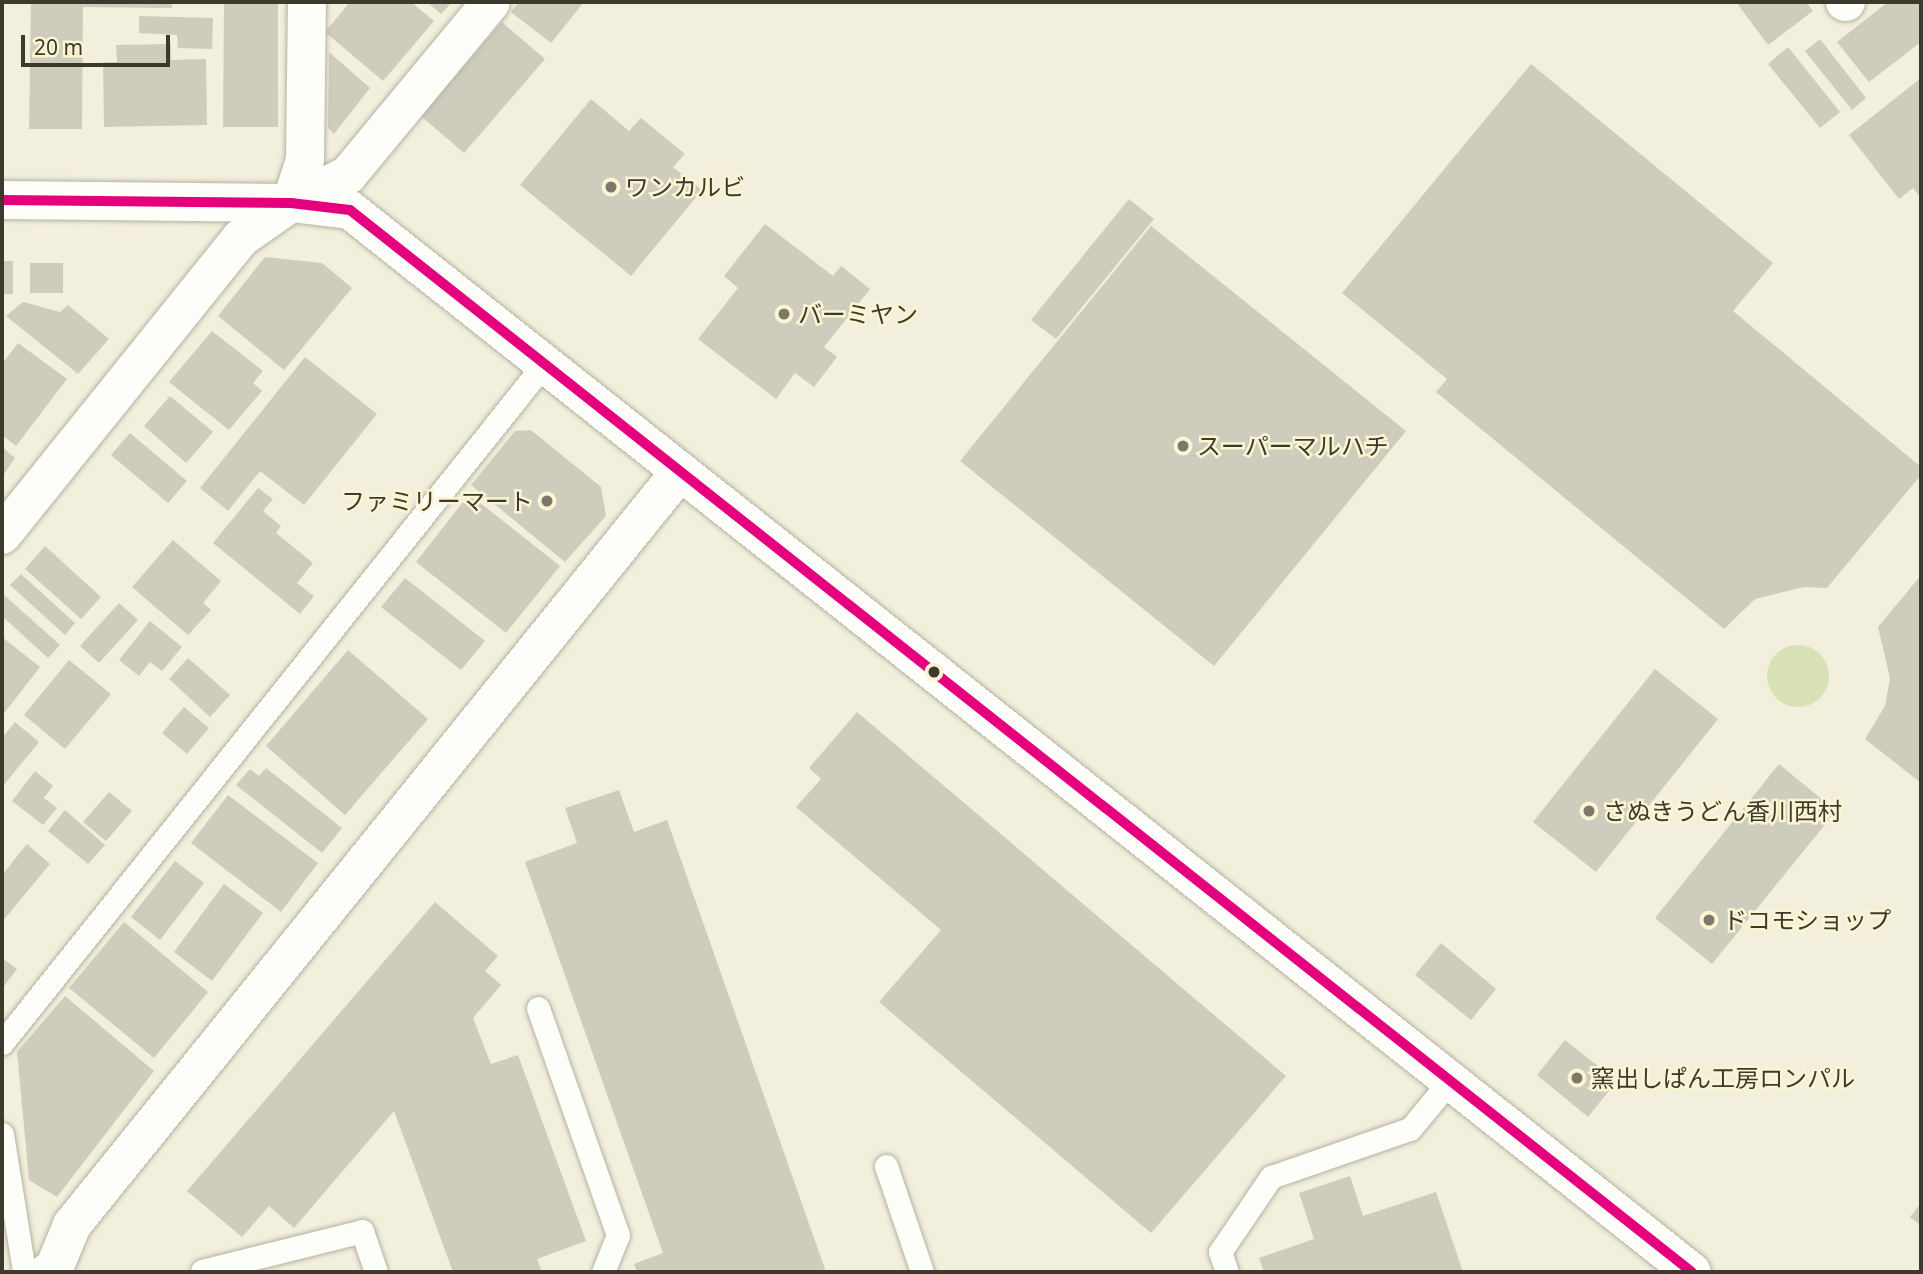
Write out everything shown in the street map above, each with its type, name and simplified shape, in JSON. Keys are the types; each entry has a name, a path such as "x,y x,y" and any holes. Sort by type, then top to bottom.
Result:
{"street":[{"path":"292,203 305,160 307,2"},
{"path":"2,535 241,238 292,203 348,176 491,2"},
{"path":"2,200 292,203 350,209 679,473 1692,1272"},
{"path":"48,1272 53,1272 72,1225 679,473"}],"lane":[{"path":"2,1043 544,364"},
{"path":"538,1008 618,1235 603,1272"},
{"path":"1227,1272 1220,1252 1271,1177 1410,1129 1450,1081"},
{"path":"2,1134 24,1272"},
{"path":"886,1166 922,1272"},
{"path":"202,1271 362,1231 376,1272"}],"green space":[{"path":"1792,645 1804,645 1820,654 1827,664 1827,688 1820,698 1804,707 1792,707 1781,702 1772,693 1767,682 1767,670 1772,659 1781,650"}],"building":[{"path":"31,2 172,2 172,8 83,7 82,129 29,129"},
{"path":"224,2 278,2 278,127 223,127"},
{"path":"350,2 411,2 434,21 383,81 325,32"},
{"path":"427,2 452,2 441,14"},
{"path":"519,2 584,2 551,43 511,12"},
{"path":"1736,2 1806,2 1813,11 1768,45"},
{"path":"1888,2 1921,2 1921,42 1869,82 1837,42"},
{"path":"139,16 213,18 212,49 178,48 177,35 139,33"},
{"path":"502,22 545,59 464,153 421,116"},
{"path":"1820,39 1866,98 1852,110 1805,51"},
{"path":"171,44 171,60 206,59 207,125 104,127 103,62 117,62 116,45"},
{"path":"1788,47 1840,112 1820,128 1768,64"},
{"path":"329,52 370,88 334,134 328,128"},
{"path":"1531,64 1773,263 1733,311 1921,467 1921,475 1827,588 1804,587 1755,599 1724,629 1436,392 1447,379 1342,293"},
{"path":"1921,78 1921,193 1918,195 1913,188 1899,199 1849,135"},
{"name":"ワンカルビ","path":"591,99 629,131 641,118 685,154 673,167 702,190 631,276 520,185"},
{"path":"1129,199 1154,219 1056,339 1031,320"},
{"name":"バーミヤン","path":"765,224 833,276 841,266 870,289 824,347 837,357 814,387 795,373 776,399 698,339 738,288 724,276"},
{"name":"スーパーマルハチ","path":"1151,226 1406,431 1214,666 960,461"},
{"path":"265,257 322,263 352,288 284,370 218,316"},
{"path":"2,261 13,261 13,294 2,294"},
{"path":"30,263 63,263 63,293 30,293"},
{"path":"23,302 60,312 68,305 109,339 78,374 6,316"},
{"path":"212,331 263,371 253,383 262,391 229,430 169,382"},
{"path":"18,343 67,379 16,446 2,435 2,364"},
{"path":"305,357 377,414 304,505 260,471 228,511 200,488"},
{"path":"170,396 213,432 186,463 144,426"},
{"name":"ファミリーマート","path":"531,430 601,487 606,516 565,562 471,485 515,431"},
{"path":"130,433 187,481 168,503 111,455"},
{"path":"2,447 15,458 2,477"},
{"path":"258,488 273,499 263,511 281,526 276,533 313,563 297,583 314,596 300,614 213,543"},
{"path":"469,494 560,566 506,633 416,562"},
{"path":"173,540 221,581 203,603 211,610 188,635 132,587"},
{"path":"45,546 101,597 81,619 25,569"},
{"path":"21,574 75,623 65,635 10,585"},
{"path":"1921,575 1921,783 1865,739 1885,706 1890,678 1878,627"},
{"path":"405,578 485,641 461,670 381,607"},
{"path":"3,594 60,645 48,658 2,616"},
{"path":"119,603 138,620 99,663 80,646"},
{"path":"150,621 182,647 162,671 150,662 139,676 119,660"},
{"path":"2,637 40,667 2,716"},
{"path":"348,650 428,719 345,815 266,746"},
{"path":"188,658 230,695 210,717 169,679"},
{"path":"69,660 111,694 65,749 24,715"},
{"path":"1655,669 1718,719 1596,872 1533,822"},
{"path":"184,707 209,728 187,754 162,733"},
{"path":"857,712 1286,1076 1151,1233 879,1002 941,930 796,807 821,779 809,768"},
{"path":"15,722 39,742 2,787 2,738"},
{"path":"1779,764 1836,811 1712,964 1655,918"},
{"path":"266,768 342,828 322,853 236,785 250,769 259,776"},
{"path":"35,771 53,786 44,798 57,808 43,825 12,801"},
{"path":"619,790 634,832 667,820 826,1272 637,1272 634,1264 663,1253 525,862 577,843 565,808"},
{"path":"109,792 132,811 106,841 83,822"},
{"path":"228,795 318,863 281,912 191,843"},
{"path":"65,810 105,845 88,864 48,831"},
{"path":"27,844 50,864 2,922 2,875"},
{"path":"175,861 204,883 160,940 131,917"},
{"path":"224,884 263,913 212,981 174,952"},
{"path":"435,902 498,956 485,971 501,985 473,1018 491,1064 518,1055 586,1241 537,1259 542,1272 453,1272 394,1111 294,1228 269,1206 242,1237 187,1191"},
{"path":"124,922 208,992 154,1058 69,988"},
{"path":"1441,943 1496,989 1471,1020 1415,975"},
{"path":"2,958 17,969 2,989"},
{"path":"65,996 154,1071 57,1197 29,1180 17,1052"},
{"name":"窯出しぱん工房ロンパル","path":"1565,1040 1617,1081 1588,1117 1537,1075"},
{"path":"1350,1176 1363,1216 1436,1192 1463,1272 1264,1272 1259,1258 1314,1239 1299,1193"},
{"path":"1921,1203 1921,1226 1910,1217"}],"transit line":[{"path":"2,200 291,203 350,210 1692,1272"}],"place":[{"name":"ワンカルビ","path":"611,187"},
{"name":"バーミヤン","path":"784,314"},
{"name":"スーパーマルハチ","path":"1183,446"},
{"name":"ファミリーマート","path":"547,501"},
{"name":"さぬきうどん香川西村","path":"1589,811"},
{"name":"ドコモショップ","path":"1709,920"},
{"name":"窯出しぱん工房ロンパル","path":"1577,1078"}]}
